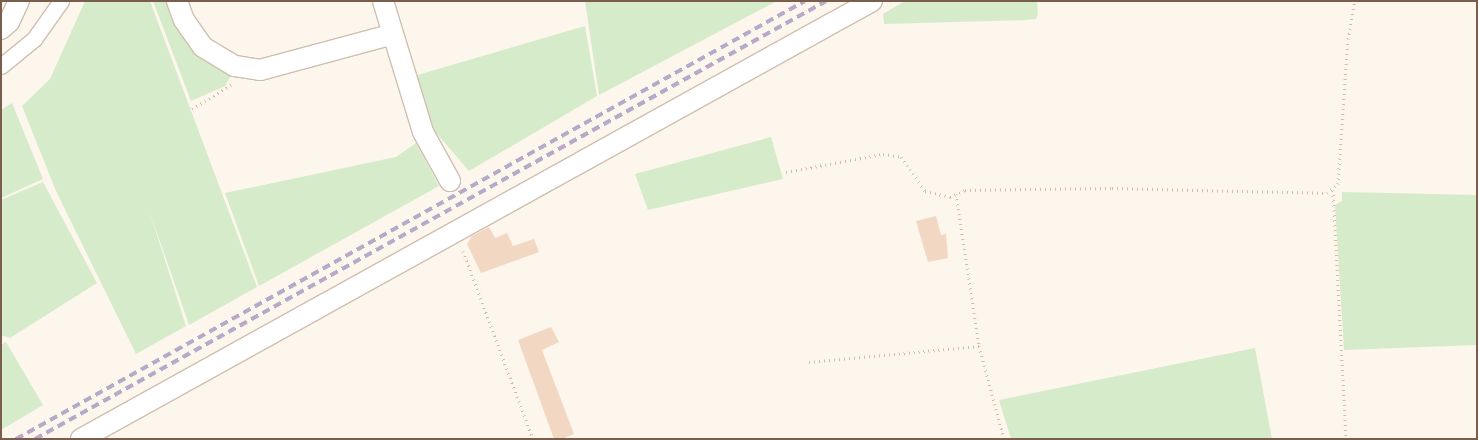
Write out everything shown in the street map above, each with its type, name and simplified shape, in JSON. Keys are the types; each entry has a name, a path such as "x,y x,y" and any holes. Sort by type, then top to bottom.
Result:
{"street":[{"path":"1,29 9,22 20,1"},
{"path":"1,66 34,39 61,1"},
{"path":"177,1 184,20 203,47 235,66 247,68 260,70 284,65 390,35"},
{"path":"383,1 390,35 423,132 450,180"},
{"path":"81,439 872,1"}],"path":[{"path":"1346,439 1333,190 1338,184 1348,39 1355,1"},
{"path":"192,109 220,95 247,68"},
{"path":"786,172 836,161 897,155 925,191 950,197 965,190 1112,188 1333,190"},
{"path":"956,194 979,346 1004,439"},
{"path":"456,232 533,439"},
{"path":"809,362 979,346"}],"green space":[{"path":"85,1 150,1 257,287 189,325 149,210 186,326 136,354 56,191 22,106 50,79"},
{"path":"153,1 167,1 190,46 231,76 225,86 191,101"},
{"path":"585,1 777,1 599,95"},
{"path":"905,1 1037,1 1038,14 1036,19 1026,20 884,24 883,14"},
{"path":"585,26 597,96 469,171 431,127 414,76"},
{"path":"12,103 43,179 1,198 1,110"},
{"path":"771,137 783,179 648,210 635,174"},
{"path":"416,143 439,186 259,286 225,193 396,157"},
{"path":"43,182 97,283 10,338 1,335 1,200"},
{"path":"1342,192 1477,195 1477,345 1344,350 1335,205 1342,201"},
{"path":"6,342 43,405 1,430 1,345"},
{"path":"1255,348 1272,439 1011,439 999,400"}],"building":[{"path":"936,216 941,235 946,234 948,258 928,262 916,221"},
{"path":"489,227 495,238 507,233 513,246 534,239 539,252 481,273 467,244 472,236"},
{"path":"551,327 559,342 542,350 574,434 562,439 554,439 518,340"}],"railway":[{"path":"16,439 805,1"},
{"path":"35,439 826,1"}]}
